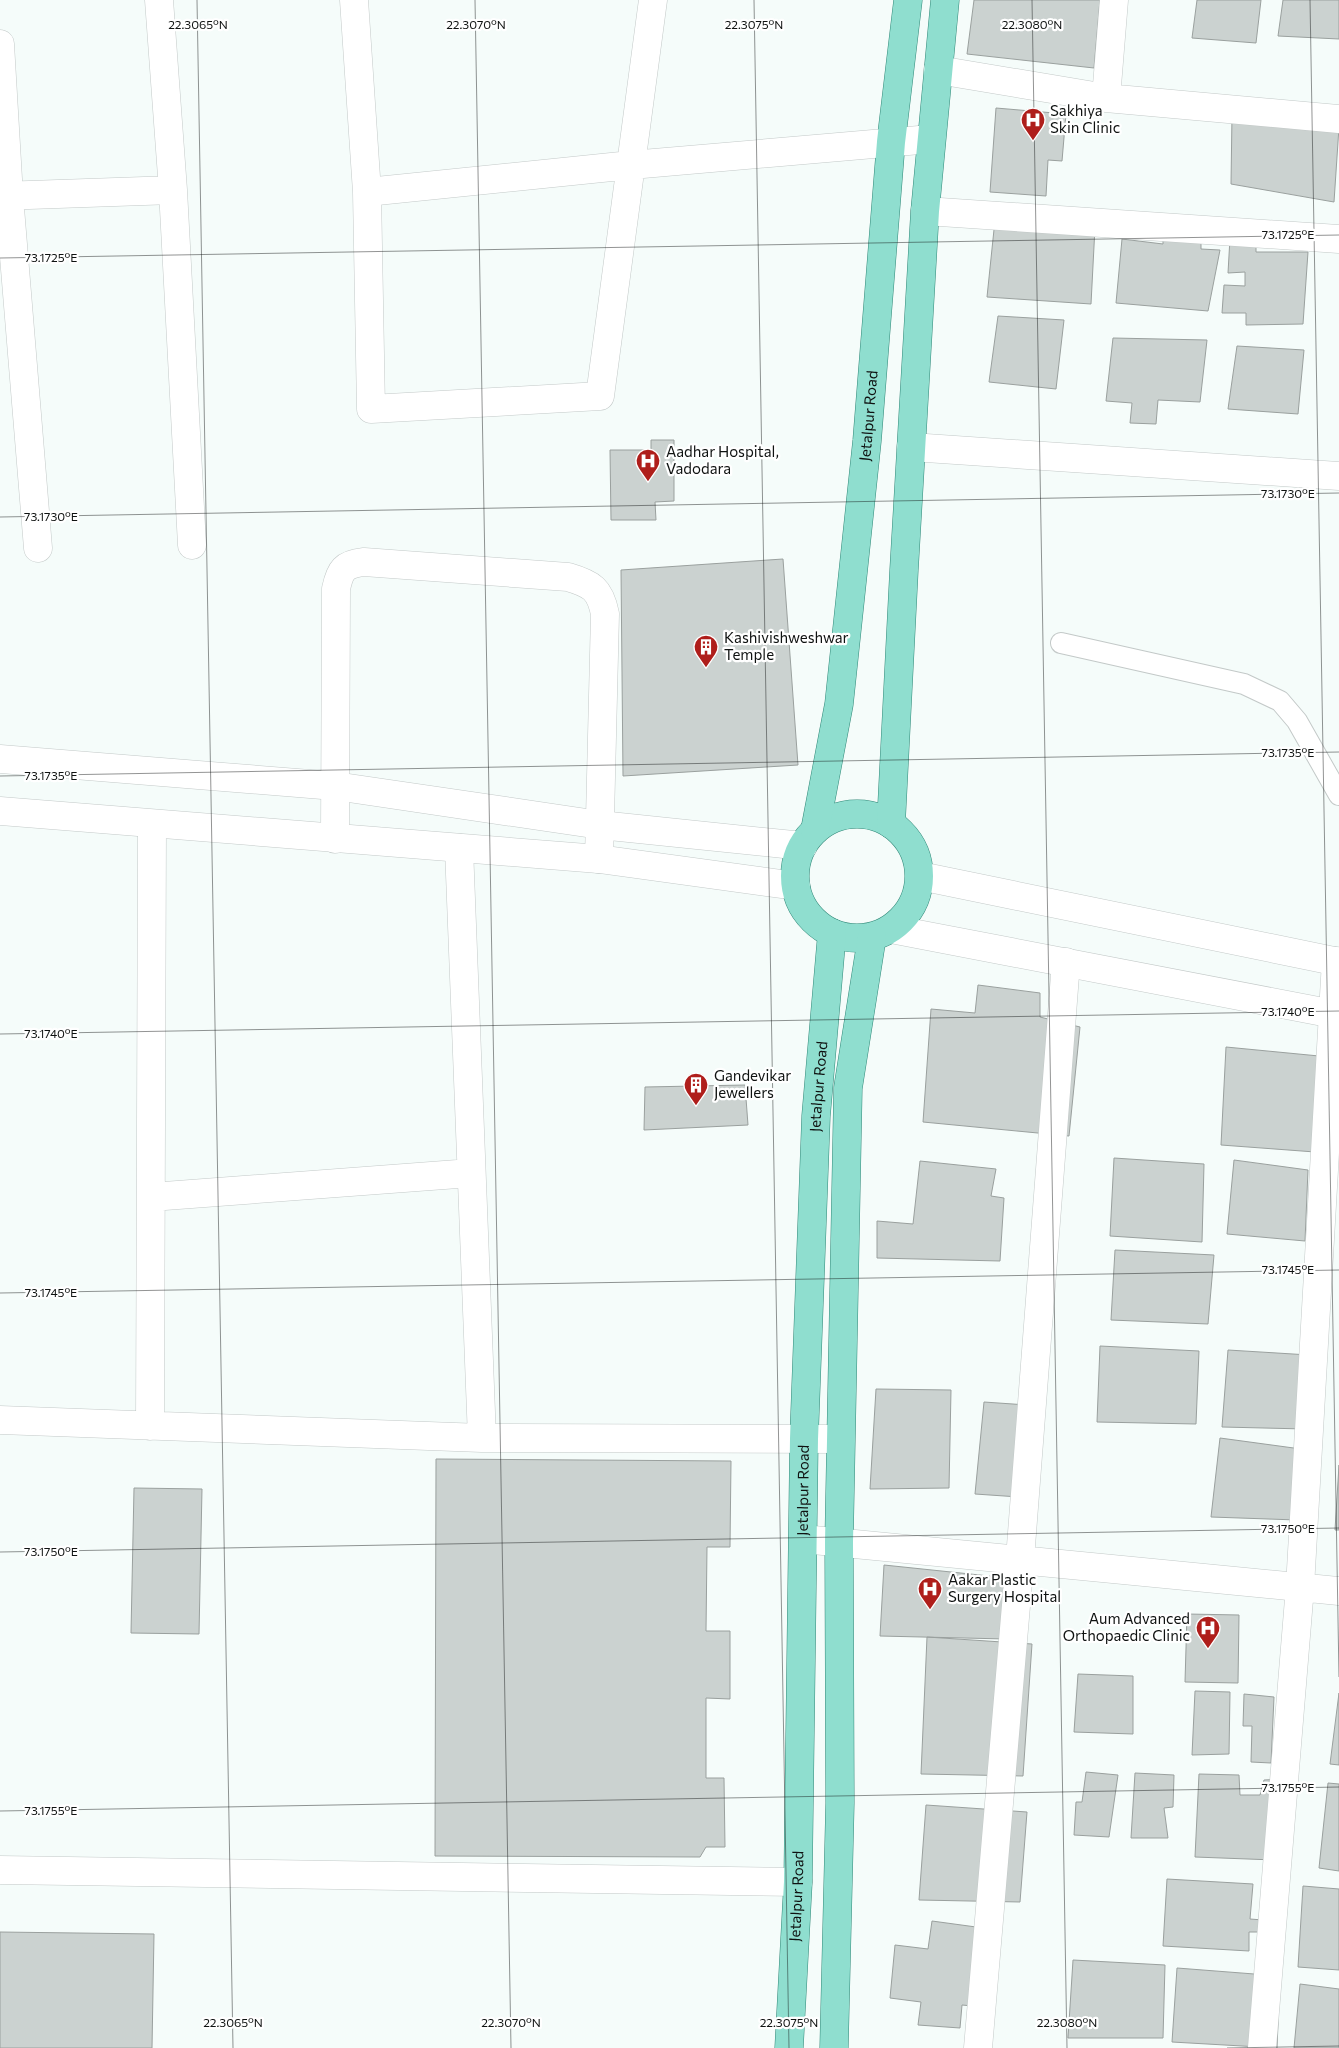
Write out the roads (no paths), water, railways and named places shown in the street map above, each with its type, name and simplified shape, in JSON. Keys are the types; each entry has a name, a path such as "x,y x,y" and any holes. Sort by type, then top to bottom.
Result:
{"main road":[{"name":"Jetalpur Road","path":"809,838 839,704 867,441 891,142 908,0"},
{"path":"891,824 925,211 945,0"},
{"path":"852,814 872,816 891,824 906,838 916,856 920,876 916,897 906,915 881,933 851,939 832,933 815,922 802,906 796,886 796,866 809,838 832,819 852,814"},
{"name":"Jetalpur Road","path":"789,2048 798,1882 804,1439 818,1092 832,933"},
{"name":"Jetalpur Road","path":"834,2048 840,1803 840,1439 848,1088 881,933"}],"street":[{"path":"159,0 173,190 192,546"},
{"path":"354,0 367,192 371,409 600,396 653,0"},
{"path":"1106,98 1114,0"},
{"path":"0,44 5,196 38,548"},
{"path":"938,70 1106,98 1339,119"},
{"path":"367,192 631,165 931,139"},
{"path":"5,196 173,190"},
{"path":"925,211 1339,239"},
{"path":"911,446 1339,476"},
{"path":"335,838 336,589 343,570 351,563 364,562 568,577 590,584 603,602 605,614 599,859"},
{"path":"0,759 335,786 600,825 809,838"},
{"path":"0,810 152,824 599,859 796,886"},
{"path":"150,1426 152,824"},
{"path":"458,848 482,1438"},
{"path":"920,876 1338,962 1300,1587 1262,2048"},
{"path":"881,933 1066,962 1336,1015"},
{"path":"978,2048 1020,1559 1066,962"},
{"path":"151,1197 471,1172"},
{"path":"0,1420 482,1438 840,1439"},
{"path":"803,1539 1339,1591"},
{"path":"0,1870 798,1882"}],"lane":[{"path":"1061,643 1244,684 1271,697 1280,702 1297,721 1339,795"}],"place":[{"name":"Sakhiya Skin Clinic","path":"1033,141"},
{"name":"Aadhar Hospital, Vadodara","path":"648,482"},
{"name":"Kashivishweshwar Temple","path":"706,668"},
{"name":"Gandevikar Jewellers","path":"696,1106"},
{"name":"Aakar Plastic Surgery Hospital","path":"930,1610"},
{"name":"Aum Advanced Orthopaedic Clinic","path":"1208,1649"}]}
